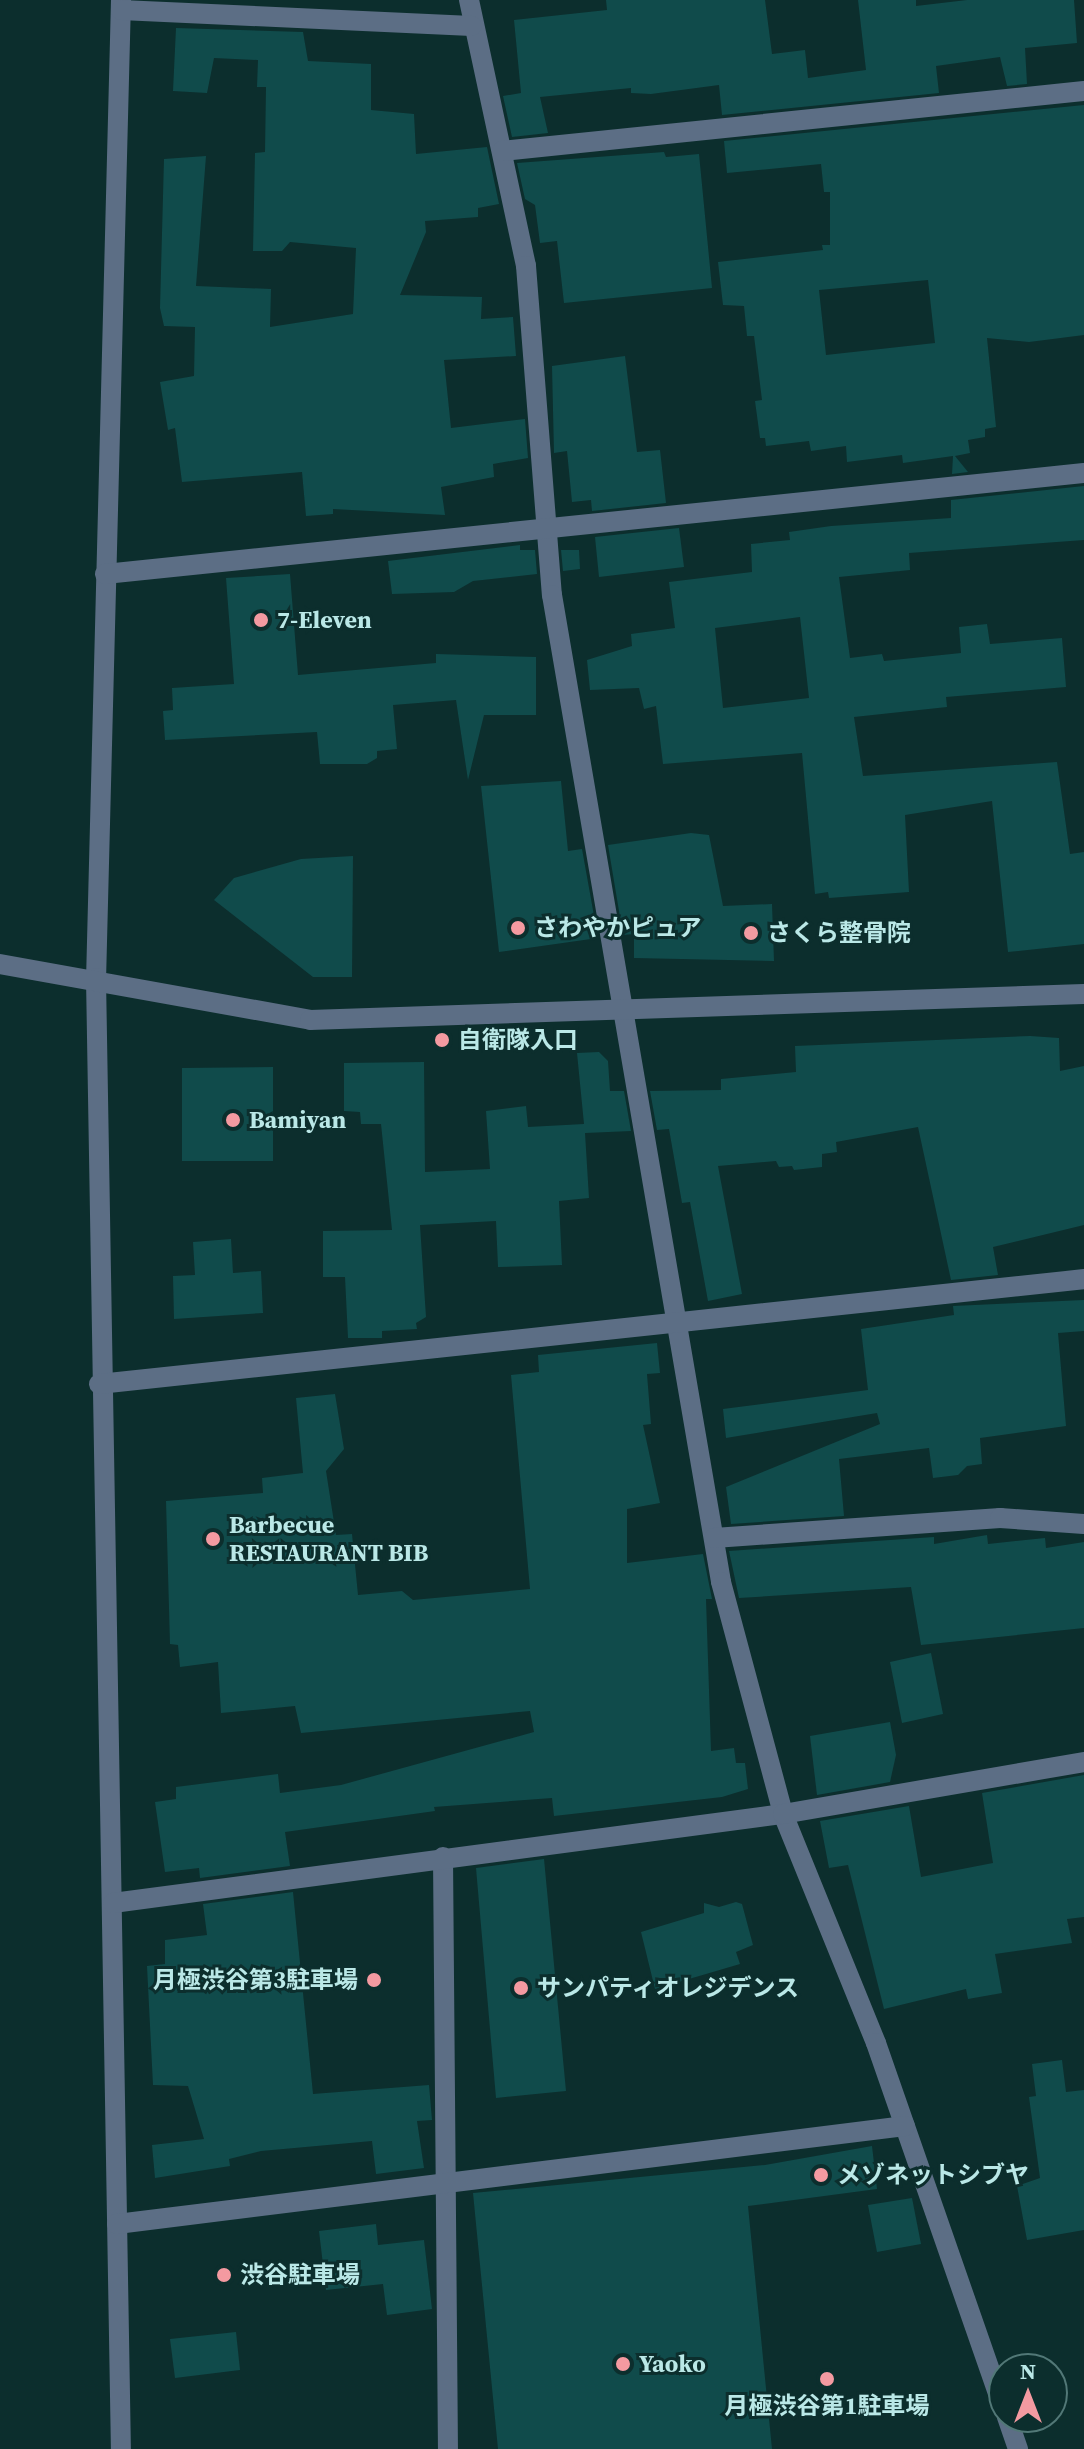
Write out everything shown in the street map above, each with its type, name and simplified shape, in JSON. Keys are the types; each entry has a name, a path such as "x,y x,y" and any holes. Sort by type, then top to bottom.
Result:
{"street":[{"path":"469,0 472,26 526,266 552,595 674,1325 721,1582 783,1814 905,2126 988,2364"},
{"path":"121,2449 113,1903 99,1384 96,978 121,5 472,26"},
{"path":"502,151 1084,91"},
{"path":"105,574 1084,473"},
{"path":"0,964 96,978 310,1020 1084,994"},
{"path":"99,1384 1084,1279"},
{"path":"714,1538 1000,1518 1084,1524"},
{"path":"113,1903 783,1814 1084,1762"},
{"path":"443,1857 449,2186 448,2449"},
{"path":"117,2224 449,2186 905,2126"}],"building":[{"path":"606,0 765,0 772,54 805,50 808,78 866,70 858,0 916,0 916,6 967,0 1074,0 1077,43 1025,48 1027,84 1007,86 1000,57 936,66 939,93 722,115 719,85 651,94 631,93 631,88 540,97 548,133 512,137 503,96 521,93 514,20 607,10"},
{"path":"176,28 303,32 308,61 371,64 371,110 414,114 416,154 487,147 499,204 478,208 478,217 425,221 426,232 400,295 482,297 481,319 513,317 516,356 444,360 451,428 525,419 528,458 493,464 494,477 441,487 445,515 333,509 333,514 306,516 302,472 182,482 175,428 168,430 160,382 194,376 195,327 164,326 160,308 164,159 206,156 196,286 271,289 270,327 353,314 356,248 290,242 282,251 253,251 255,153 265,152 266,87 257,87 258,60 214,58 207,93 173,91"},
{"path":"1084,105 1084,335 1029,342 987,338 996,427 985,429 985,437 968,440 970,453 955,456 968,472 952,474 953,456 903,463 902,455 847,462 846,446 811,451 809,441 766,446 765,438 760,438 755,401 762,400 754,336 747,336 744,306 723,305 718,262 823,250 822,245 830,245 830,192 824,192 821,164 727,173 724,141","holes":["928,280 935,343 826,355 819,290"]},
{"path":"664,152 666,157 699,154 712,288 564,303 557,241 540,243 535,205 525,199 517,163"},
{"path":"625,356 637,452 660,450 666,503 592,511 591,500 572,502 567,451 554,453 552,366"},
{"path":"1084,486 1084,540 909,553 910,570 839,577 850,658 882,654 884,661 961,653 959,627 987,624 990,644 1062,638 1066,687 946,697 947,707 854,717 863,776 1057,762 1070,854 1084,852 1084,944 1008,952 992,801 905,815 909,892 829,898 828,892 815,894 802,753 663,764 656,706 644,709 639,688 590,690 587,660 632,646 631,634 675,628 669,582 752,572 751,544 790,540 789,532 951,518 951,500","holes":["800,617 809,698 723,708 715,628"]},
{"path":"679,528 684,567 599,577 595,537"},
{"path":"520,545 520,550 535,550 537,574 473,581 454,592 392,594 388,561"},
{"path":"561,550 579,550 580,569 563,571"},
{"path":"290,574 298,675 436,663 436,654 536,657 536,715 484,715 468,780 456,700 393,705 397,749 377,751 377,758 367,764 320,764 317,732 165,740 163,711 173,710 172,688 234,684 226,578"},
{"path":"561,781 568,851 582,849 598,938 499,952 481,786"},
{"path":"691,833 709,835 723,906 772,904 774,961 634,958 634,934 623,935 608,845"},
{"path":"353,856 352,977 313,977 214,900 234,878 301,859"},
{"path":"1030,1036 1059,1038 1060,1071 1084,1066 1084,1225 993,1247 998,1275 951,1280 918,1127 836,1142 837,1152 822,1154 822,1167 794,1170 792,1166 779,1167 776,1161 718,1166 742,1294 708,1301 690,1202 682,1203 669,1129 657,1130 650,1091 721,1090 721,1079 796,1072 795,1046"},
{"path":"599,1052 608,1061 610,1091 624,1091 631,1131 585,1133 589,1198 559,1201 562,1265 498,1267 496,1221 420,1225 426,1317 416,1323 417,1329 382,1331 382,1338 348,1338 345,1277 323,1277 323,1231 392,1230 381,1124 361,1124 360,1112 344,1111 344,1063 424,1062 425,1172 490,1169 486,1111 526,1106 528,1127 584,1124 577,1053"},
{"path":"273,1067 273,1161 182,1161 182,1068"},
{"path":"231,1239 233,1273 261,1271 263,1313 174,1319 173,1276 195,1275 193,1242"},
{"path":"1084,1300 1084,1331 1058,1333 1066,1426 980,1438 982,1464 967,1466 958,1475 933,1478 929,1448 839,1459 844,1516 731,1524 726,1487 880,1424 877,1413 726,1438 723,1409 868,1390 861,1329 954,1315 953,1306"},
{"path":"657,1343 660,1373 647,1374 651,1424 643,1425 660,1503 627,1509 627,1563 703,1554 712,1599 706,1599 711,1751 734,1748 736,1763 745,1763 748,1789 722,1797 554,1816 552,1798 434,1807 435,1811 285,1832 290,1866 200,1878 199,1868 165,1872 155,1802 176,1799 176,1787 278,1774 280,1793 341,1785 534,1732 530,1711 301,1733 295,1706 221,1713 218,1662 180,1667 178,1645 170,1644 166,1501 263,1493 262,1478 303,1473 296,1398 335,1394 344,1449 326,1471 336,1535 352,1534 358,1595 402,1591 413,1600 530,1589 511,1375 539,1372 538,1355"},
{"path":"987,1535 988,1544 1045,1538 1046,1548 1084,1542 1084,1628 921,1645 911,1587 739,1598 729,1551 934,1537 934,1544"},
{"path":"931,1653 943,1714 902,1723 890,1662"},
{"path":"890,1722 896,1755 890,1782 817,1795 810,1736"},
{"path":"1084,1775 1084,1917 1067,1919 1072,1943 995,1954 1002,1993 968,1999 966,1989 884,2009 848,1865 829,1868 820,1821 909,1806 921,1877 993,1863 982,1793"},
{"name":"サンパティオレジデンス","path":"544,1859 566,2091 496,2098 476,1868"},
{"path":"293,1892 313,2094 429,2085 432,2120 417,2121 424,2168 376,2174 372,2141 261,2151 229,2159 230,2166 155,2178 152,2145 204,2139 188,2086 153,2085 147,1966 165,1964 165,1940 207,1935 203,1904"},
{"path":"736,1902 742,1904 753,1945 736,1952 740,1964 655,1989 641,1932 704,1913 704,1903 719,1907"},
{"path":"1062,2060 1066,2092 1084,2090 1084,2230 1027,2240 1017,2186 1040,2178 1029,2097 1036,2096 1032,2064"},
{"path":"872,2146 877,2189 748,2206 772,2449 498,2449 473,2193 765,2165"},
{"path":"912,2198 921,2244 877,2252 868,2205"},
{"path":"376,2224 378,2245 424,2240 432,2309 387,2315 383,2284 326,2290 319,2231"},
{"path":"236,2332 240,2370 175,2378 170,2339"}],"place":[{"name":"7-Eleven","path":"261,620"},
{"name":"さわやかピュア","path":"518,928"},
{"name":"さくら整骨院","path":"751,933"},
{"name":"自衛隊入口","path":"442,1040"},
{"name":"Bamiyan","path":"233,1120"},
{"name":"Barbecue RESTAURANT BIB","path":"213,1539"},
{"name":"月極渋谷第3駐車場","path":"374,1980"},
{"name":"サンパティオレジデンス","path":"521,1988"},
{"name":"メゾネットシブヤ","path":"821,2175"},
{"name":"渋谷駐車場","path":"224,2275"},
{"name":"Yaoko","path":"623,2364"},
{"name":"月極渋谷第1駐車場","path":"827,2379"}]}
